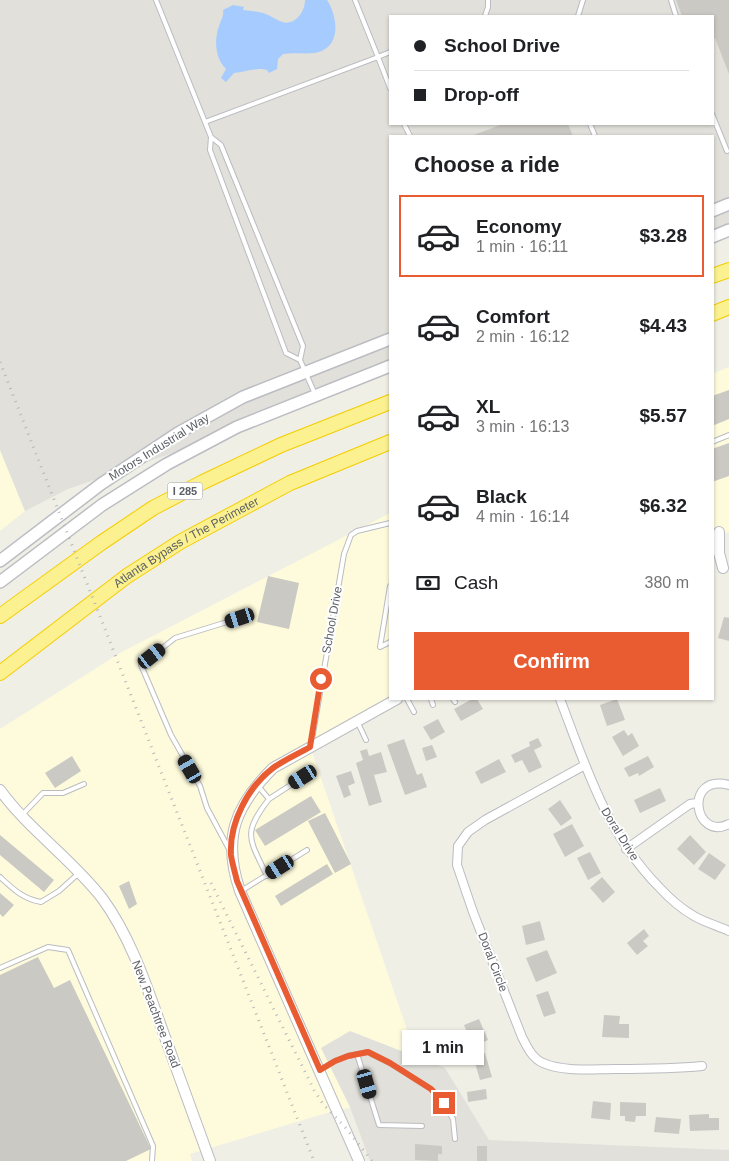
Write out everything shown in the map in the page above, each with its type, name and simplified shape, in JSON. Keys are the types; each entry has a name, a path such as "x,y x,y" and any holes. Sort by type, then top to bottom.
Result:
{"highway":[{"path":"714,275 729,270"},
{"path":"714,313 729,307"},
{"name":"I 285","path":"0,616 153,508 282,445 389,402"},
{"name":"Atlanta Bypass / The Perimeter","path":"0,673 127,576 180,542 290,483 389,442"}],"main road":[{"path":"714,209 729,204"},
{"path":"714,236 729,230"},
{"name":"Motors Industrial Way","path":"0,561 102,484 178,433 243,397 389,339"},
{"name":"Motors Industrial Way","path":"0,582 102,505 167,464 237,427 389,366"}],"street":[{"path":"720,532 719,553 721,567"},
{"path":"359,1161 240,891 231,854 239,811 257,784 273,768 395,700"},
{"name":"Doral Drive","path":"560,700 605,813 626,849 673,902 694,917 729,930"},
{"name":"Doral Circle","path":"585,765 485,820 468,832 458,846 457,865 473,912 522,1037 530,1052 541,1062 557,1068 585,1069 647,1069 702,1066"},
{"path":"729,785 721,783 712,784 705,788 697,803 698,812 709,825 717,827 729,824"},
{"name":"New Peachtree Road","path":"2,797 79,872 101,898 116,920 142,975 210,1161"},
{"path":"626,849 690,804 697,803"}],"lane":[{"path":"156,0 211,137 210,150 286,353 300,360 316,396"},
{"path":"355,0 389,85"},
{"path":"485,15 488,0"},
{"path":"578,15 583,0"},
{"path":"671,0 676,15"},
{"path":"205,122 389,52"},
{"path":"714,119 727,151"},
{"path":"211,137 221,145 303,346 300,360"},
{"path":"714,441 729,435"},
{"name":"School Drive","path":"310,747 344,554 351,536 357,531 389,523"},
{"path":"389,600 380,648 389,643"},
{"path":"231,854 207,808 200,786 171,735 141,665 175,638 240,618"},
{"path":"407,700 414,712"},
{"path":"431,700 433,705"},
{"path":"357,721 366,740"},
{"path":"267,876 252,844 250,828 269,799 303,777"},
{"path":"22,815 43,793 63,793 84,784"},
{"path":"257,784 269,799"},
{"path":"240,891 307,850"},
{"path":"0,877 18,894 31,901 41,902 59,891 79,872"},
{"path":"0,968 48,947 68,950 153,1146 152,1161"},
{"path":"320,1070 335,1061 368,1052 390,1063 431,1089 444,1103 453,1119 455,1139"},
{"path":"357,1054 379,1124 422,1126"}],"shaded area":[{"path":"0,0 729,0 729,232 714,238 714,135 389,135 389,373 170,454 68,489 25,511 0,450"},
{"path":"729,367 729,532 714,537 714,373"},
{"path":"0,450 25,511 0,531"},
{"path":"389,514 389,698 311,749 428,1091 330,1112 190,1154 192,1161 0,1161 0,729 120,653"},
{"path":"350,1031 445,1068 489,1140 729,1150 729,1161 370,1161 350,1107 321,1048"}],"water":[{"path":"305,0 327,0 330,6 335,21 335,29 331,43 326,48 315,53 283,54 278,59 277,69 269,73 267,70 255,69 234,73 226,82 221,78 226,69 220,60 216,43 217,31 223,16 223,10 233,5 244,7 243,10 261,12 287,23 299,17"}],"building":[{"path":"676,0 729,0 729,74 714,38 714,15 682,15"},
{"path":"500,125 568,125 573,135 474,135"},
{"path":"729,390 729,419 714,425 714,395"},
{"path":"729,443 729,476 714,481 714,448"},
{"path":"268,576 299,583 289,629 257,622"},
{"path":"724,617 729,618 729,641 718,638"},
{"path":"470,700 478,700 483,709 461,721 454,709"},
{"path":"617,700 625,720 607,726 600,705"},
{"path":"438,719 445,732 431,740 423,727"},
{"path":"624,730 628,736 632,733 639,746 623,756 612,737"},
{"path":"538,738 542,746 534,750 542,767 529,773 522,760 515,763 511,755 530,746 529,742"},
{"path":"404,739 417,775 422,773 427,787 405,795 387,745"},
{"path":"432,745 437,757 426,761 422,748"},
{"path":"367,749 369,756 381,752 387,772 374,775 382,802 369,806 356,763 363,760 360,751"},
{"path":"72,756 81,771 55,788 45,773"},
{"path":"648,756 654,767 639,776 638,773 629,777 624,768"},
{"path":"499,759 506,772 481,784 475,772"},
{"path":"351,771 355,783 348,786 351,795 344,798 336,776"},
{"path":"660,788 666,801 640,813 634,800"},
{"path":"311,796 321,812 265,846 255,830"},
{"path":"560,800 572,818 561,826 548,809"},
{"path":"325,813 351,864 335,873 308,821"},
{"path":"572,824 584,846 565,857 553,834"},
{"path":"0,835 54,880 44,892 0,855"},
{"path":"690,835 706,852 694,865 677,849"},
{"path":"590,852 601,873 588,880 577,858"},
{"path":"709,853 726,865 715,880 698,869"},
{"path":"327,864 333,874 281,906 275,896"},
{"path":"602,877 615,892 603,903 590,888"},
{"path":"129,881 137,904 129,909 119,886"},
{"path":"0,893 14,905 3,917 0,914"},
{"path":"540,921 545,940 526,945 522,926"},
{"path":"644,929 649,936 643,941 648,946 637,955 627,943"},
{"path":"547,950 557,973 536,982 526,958"},
{"path":"38,957 54,988 70,980 151,1149 126,1161 0,1161 0,975"},
{"path":"548,991 556,1013 544,1017 536,995"},
{"path":"604,1015 620,1016 619,1024 629,1024 629,1038 602,1037"},
{"path":"479,1019 488,1040 473,1047 464,1025"},
{"path":"485,1053 492,1077 480,1080 473,1056"},
{"path":"486,1089 487,1099 468,1102 467,1092"},
{"path":"593,1101 611,1103 610,1120 591,1118"},
{"path":"620,1102 646,1103 646,1116 636,1116 635,1122 625,1121 625,1116 620,1116"},
{"path":"709,1114 709,1118 719,1118 719,1130 690,1131 689,1115"},
{"path":"656,1117 681,1119 679,1134 654,1132"},
{"path":"415,1144 442,1146 442,1154 438,1154 438,1161 415,1160"},
{"path":"477,1146 487,1146 487,1161 477,1161"}],"railway":[{"path":"0,362 314,1161"},
{"path":"211,883 314,1090 323,1104 345,1127 372,1161"}],"route":[{"path":"321,679 310,747 273,768 257,784 239,811 231,854 237,881 320,1070 348,1056 368,1052 390,1063 431,1089 444,1103"}]}
